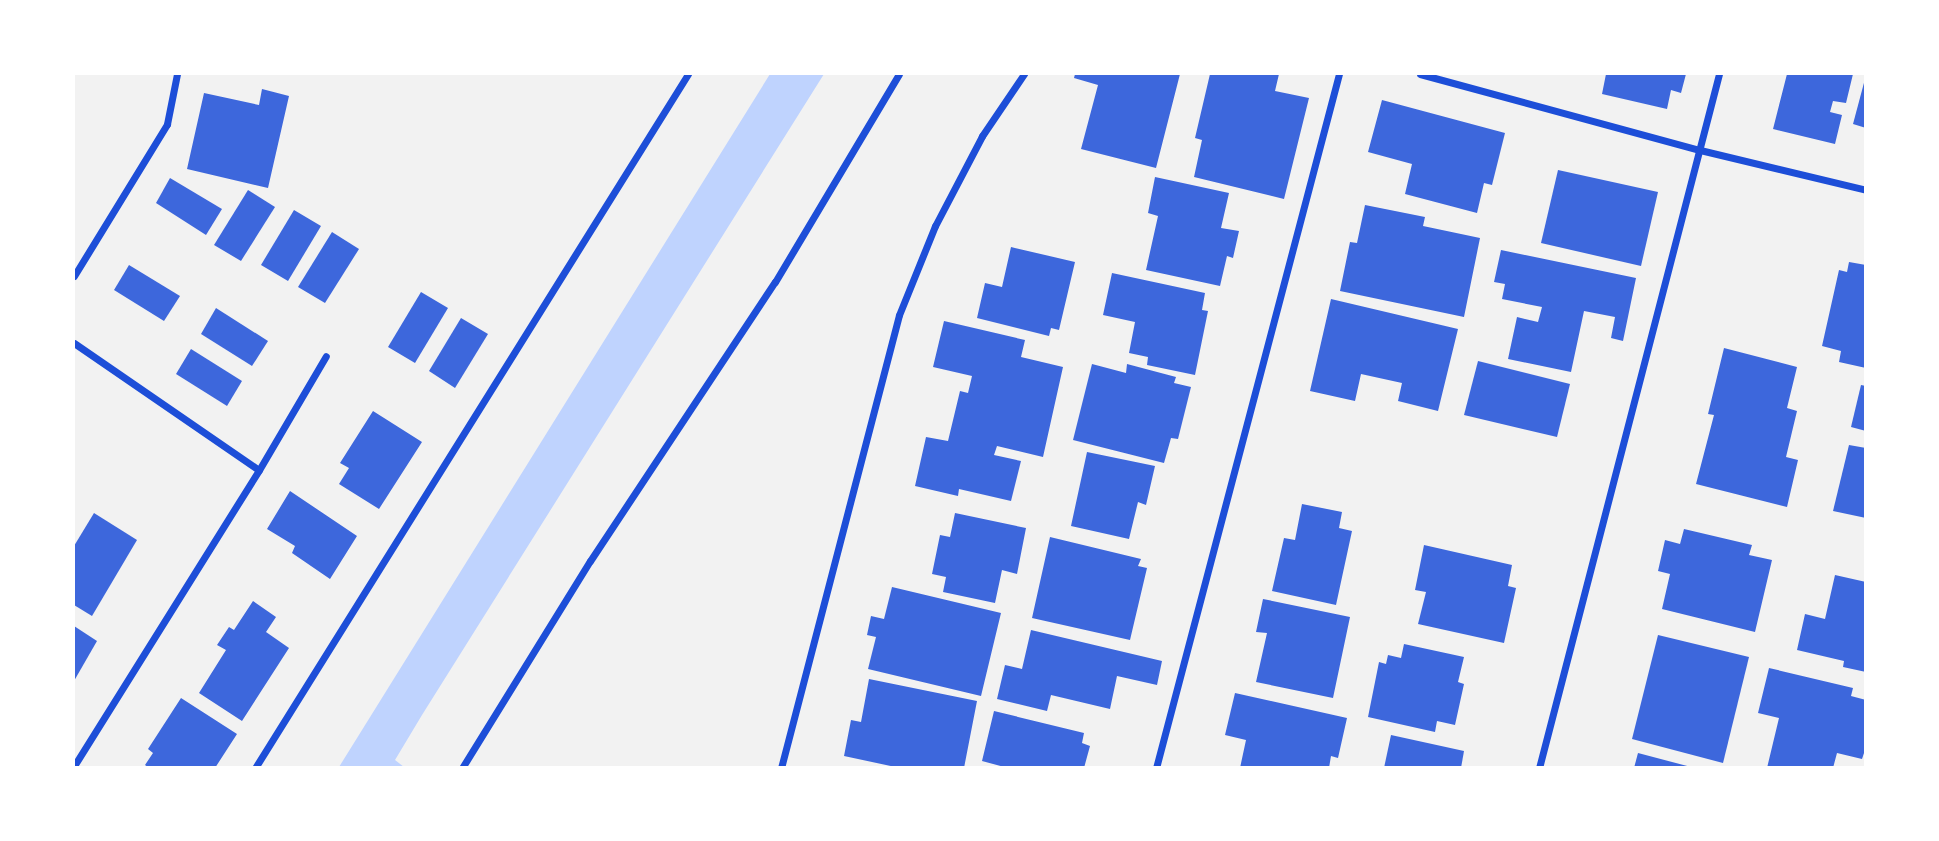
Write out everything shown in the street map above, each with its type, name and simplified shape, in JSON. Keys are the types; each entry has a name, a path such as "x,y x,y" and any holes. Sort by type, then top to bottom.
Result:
{"street":[{"path":"74,276 167,124 177,74"},
{"path":"255,768 688,74"},
{"path":"462,768 590,561 775,282 900,74"},
{"path":"781,768 899,315 935,226 982,136 1024,74"},
{"path":"1156,768 1339,74"},
{"path":"1420,74 1699,150 1866,190"},
{"path":"1539,768 1719,74"},
{"path":"74,342 259,470"},
{"path":"74,766 259,470 326,356"}],"water":[{"path":"770,74 824,74 422,715 395,760 404,767 339,767"}],"building":[{"path":"1075,74 1180,74 1156,168 1081,149 1098,85 1074,78"},
{"path":"1210,74 1279,74 1275,91 1309,98 1284,199 1194,177 1202,140 1195,138"},
{"path":"1606,74 1686,74 1681,93 1671,90 1667,109 1602,94"},
{"path":"1787,74 1853,74 1846,103 1833,101 1830,112 1842,115 1835,144 1773,129"},
{"path":"1866,79 1866,128 1853,124"},
{"path":"262,89 289,96 268,188 187,169 204,93 259,105"},
{"path":"1382,100 1505,133 1492,185 1484,183 1477,213 1405,194 1412,164 1368,152"},
{"path":"1558,170 1658,192 1641,266 1541,243"},
{"path":"1155,177 1229,193 1221,228 1239,231 1233,258 1227,256 1220,286 1146,270 1158,216 1148,213"},
{"path":"170,178 222,209 206,235 156,203"},
{"path":"248,190 275,207 241,261 214,245"},
{"path":"1365,205 1425,217 1423,226 1480,238 1464,317 1340,291 1350,242 1357,243"},
{"path":"294,210 321,226 288,281 261,265"},
{"path":"332,232 359,249 325,303 298,287"},
{"path":"1011,247 1075,262 1059,330 1051,328 1049,336 977,318 985,283 1002,287"},
{"path":"1501,250 1636,278 1623,341 1611,338 1615,317 1584,311 1571,372 1508,359 1517,317 1538,322 1542,307 1502,299 1505,284 1494,282"},
{"path":"1849,262 1866,265 1866,368 1839,362 1841,351 1822,346 1839,270 1847,272"},
{"path":"129,265 180,296 164,321 114,290"},
{"path":"1112,273 1205,293 1202,310 1208,311 1195,375 1147,365 1148,357 1129,353 1135,322 1103,315"},
{"path":"421,292 448,308 415,363 388,347"},
{"path":"1331,299 1458,329 1438,411 1398,401 1402,383 1361,374 1355,401 1310,391"},
{"path":"216,308 268,341 252,366 201,334"},
{"path":"461,318 488,334 455,388 429,371"},
{"path":"944,321 1025,340 1021,357 1063,367 1043,457 997,446 994,455 1021,461 1011,501 959,489 958,496 915,486 926,437 948,441 960,391 968,393 972,376 933,367"},
{"path":"1724,348 1797,367 1787,408 1797,411 1786,457 1798,460 1787,507 1696,484 1714,415 1708,414"},
{"path":"191,349 242,381 227,406 176,374"},
{"path":"1478,361 1570,384 1557,437 1464,415"},
{"path":"1092,364 1126,373 1127,364 1176,377 1174,383 1191,387 1178,439 1171,438 1164,463 1073,440"},
{"path":"1861,385 1866,386 1866,431 1851,427"},
{"path":"373,411 422,442 379,509 339,484 349,468 340,463"},
{"path":"1849,445 1866,448 1866,518 1833,511"},
{"path":"1087,452 1155,466 1146,505 1138,502 1129,539 1071,526"},
{"path":"290,491 357,536 330,579 292,553 295,546 267,529"},
{"path":"1302,504 1342,512 1339,528 1352,531 1336,605 1272,591 1284,538 1295,540"},
{"path":"94,513 137,540 92,616 74,605 74,546"},
{"path":"955,513 1026,528 1017,574 1002,570 995,603 943,592 946,577 932,574 940,535 950,537"},
{"path":"1684,529 1752,545 1749,555 1772,560 1755,632 1662,609 1670,574 1658,571 1665,540 1680,544"},
{"path":"1050,537 1141,559 1138,566 1147,568 1130,640 1032,618"},
{"path":"1424,545 1512,565 1508,586 1516,588 1504,643 1418,624 1426,592 1415,590"},
{"path":"1835,575 1866,582 1866,672 1843,667 1844,661 1797,650 1805,614 1825,619"},
{"path":"892,587 1001,613 981,696 868,669 876,637 867,635 871,616 884,619"},
{"path":"1263,599 1350,617 1333,698 1256,682 1267,633 1256,632"},
{"path":"253,601 276,617 266,632 289,648 242,721 199,693 226,650 217,645 229,627 234,630"},
{"path":"74,626 97,641 74,681"},
{"path":"1031,630 1162,661 1157,685 1117,676 1110,709 1051,695 1047,711 997,699 1005,665 1022,669"},
{"path":"1658,635 1749,657 1723,763 1632,739"},
{"path":"1404,644 1464,657 1458,682 1464,684 1455,725 1437,721 1435,732 1368,717 1379,662 1386,664 1388,655 1401,658"},
{"path":"1769,668 1853,688 1851,696 1866,700 1866,747 1862,759 1837,753 1833,768 1767,768 1779,718 1758,713"},
{"path":"869,679 977,701 964,768 900,768 844,756 851,720 861,722"},
{"path":"1235,693 1347,718 1338,758 1331,756 1329,768 1240,768 1246,740 1225,735"},
{"path":"181,698 237,734 215,768 149,768 145,765 153,753 148,749"},
{"path":"994,711 1084,733 1082,743 1090,746 1084,768 1008,768 982,761"},
{"path":"1391,735 1464,751 1461,768 1384,768"},
{"path":"1638,753 1691,767 1691,768 1634,768"}]}
